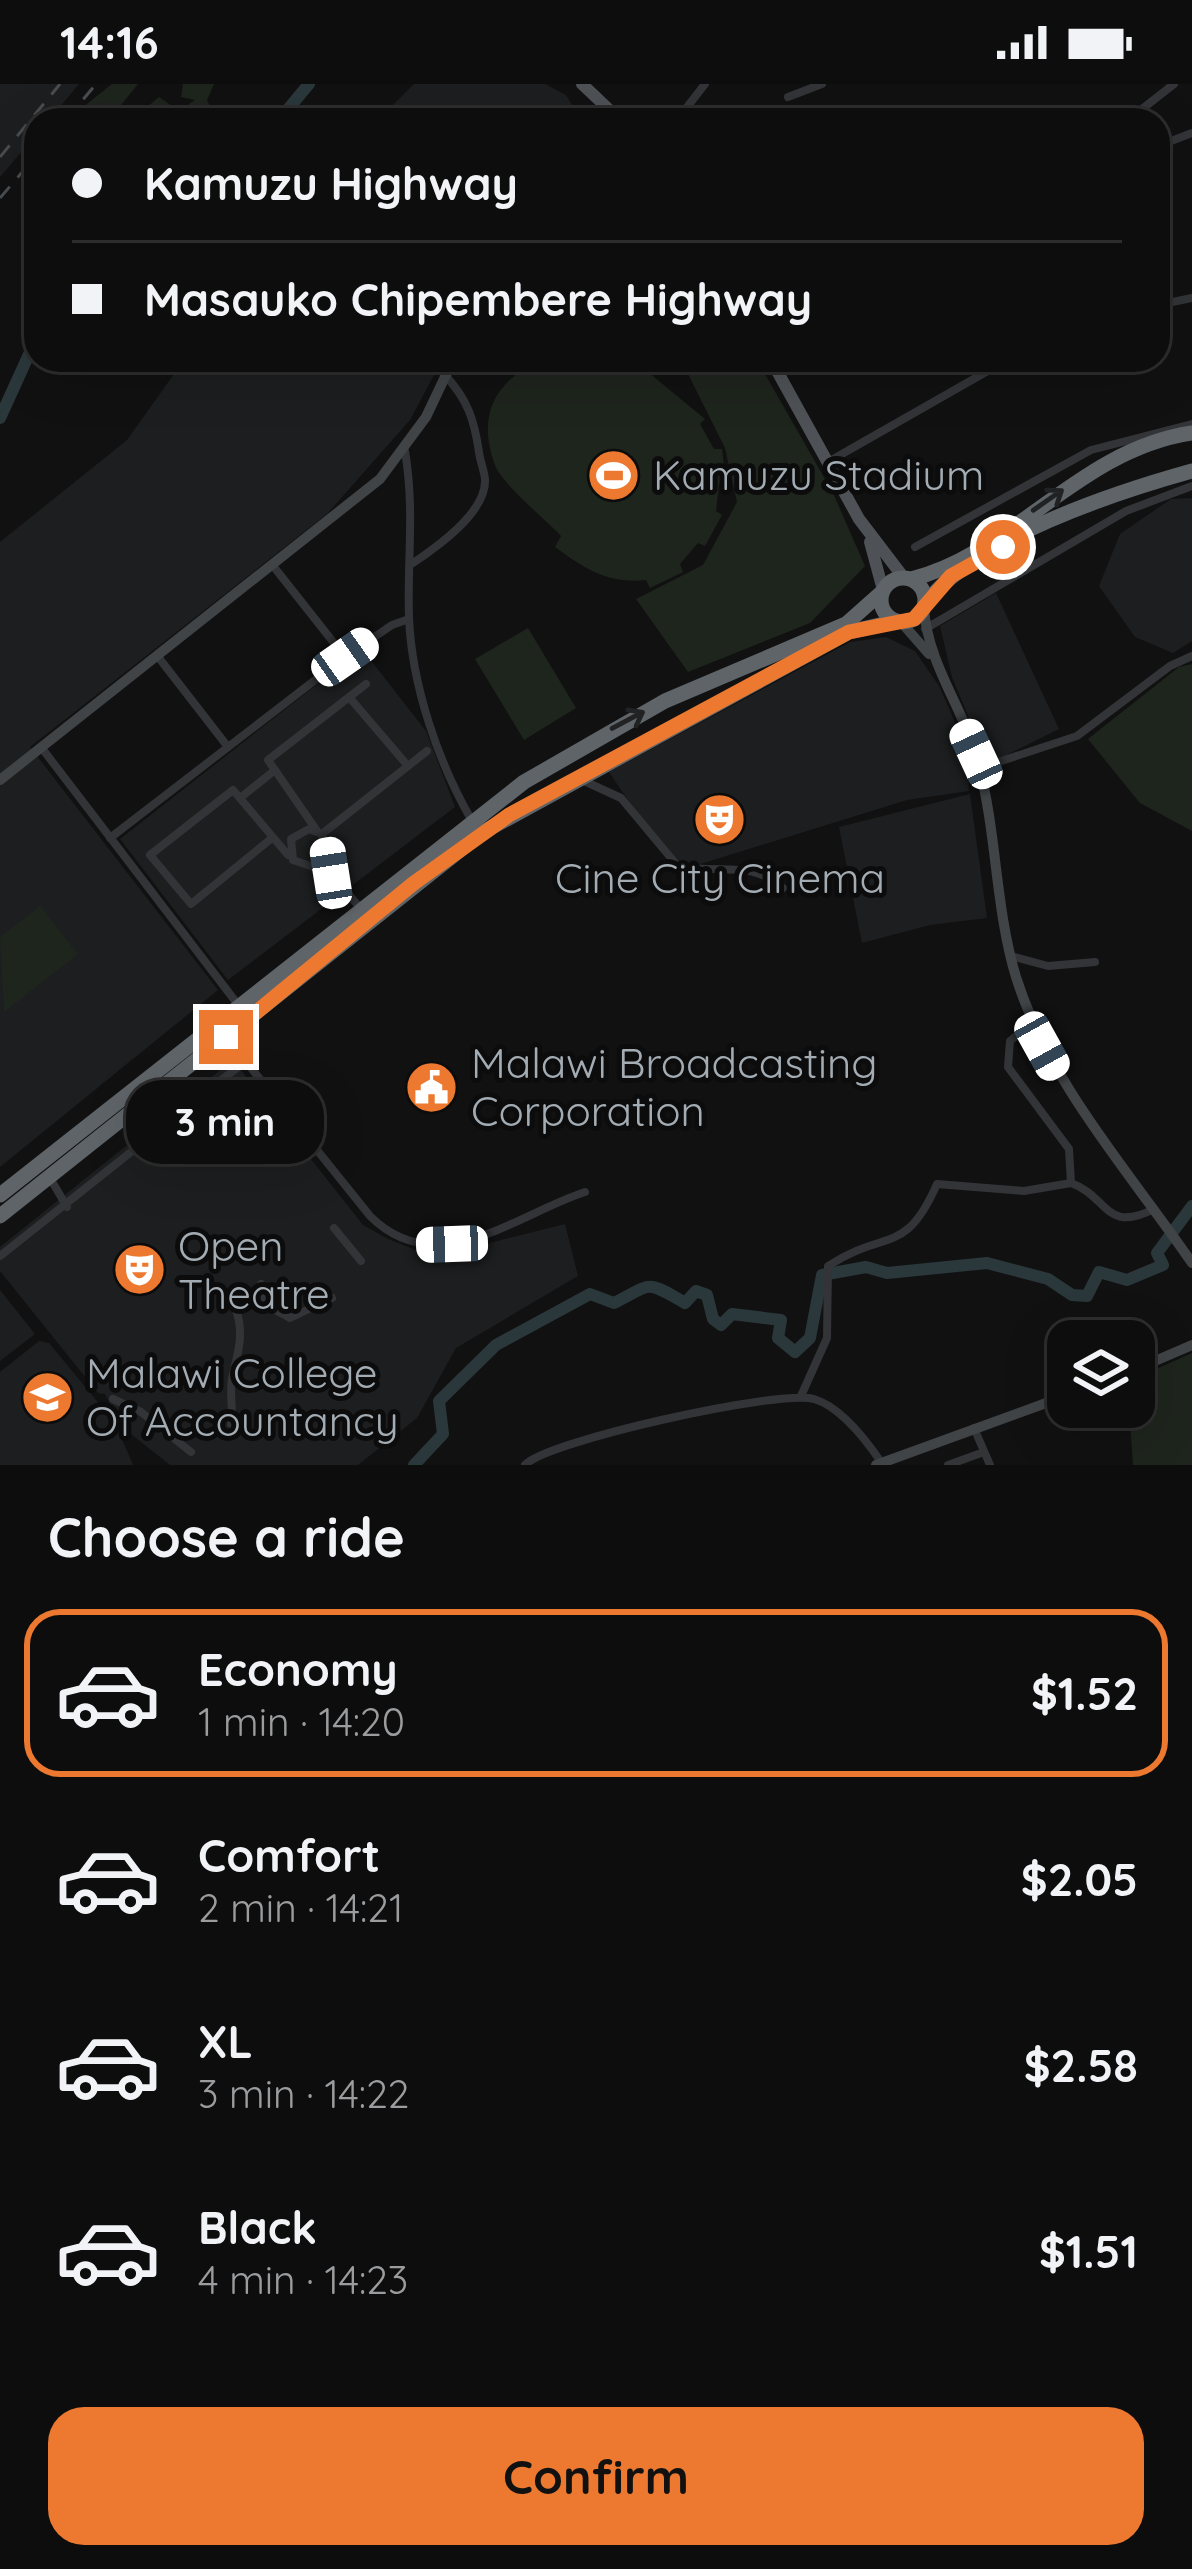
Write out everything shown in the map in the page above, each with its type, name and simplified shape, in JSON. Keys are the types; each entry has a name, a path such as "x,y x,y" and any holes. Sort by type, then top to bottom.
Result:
{"highway":[{"path":"0,1216 239,1006 472,820 583,744 679,695 846,624 883,591 959,558 1117,456 1192,433"},
{"path":"0,1196 35,1181 226,1037 446,859 584,773 849,632 914,619 960,569 1051,523 1192,471"},
{"path":"908,578 922,589 924,606"},
{"path":"883,591 882,606 899,621"},
{"path":"583,744 584,773"}],"main road":[{"path":"582,84 608,108"},
{"path":"0,780 338,518 405,451 448,372"},
{"path":"777,372 868,535 883,591"},
{"path":"868,535 908,578"},
{"path":"924,606 934,662 980,768 1011,956 1032,1023 1055,1069 1192,1263"},
{"path":"899,621 934,662"},
{"path":"1155,1361 1192,1343"},
{"path":"879,1464 1047,1402"}],"street":[{"path":"686,108 705,84"},
{"path":"788,97 822,84"},
{"path":"1143,108 1174,84"},
{"path":"779,375 784,372"},
{"path":"828,462 986,372"},
{"path":"412,564 449,536 475,506 486,483 475,422 466,399 446,376"},
{"path":"915,547 1091,450 1192,424"},
{"path":"405,451 414,498 409,619 421,691 453,787 472,820"},
{"path":"925,629 1126,511 1192,486"},
{"path":"274,567 345,657"},
{"path":"110,838 345,657 409,619"},
{"path":"980,768 1077,736 1170,666 1192,656"},
{"path":"159,658 229,747"},
{"path":"362,909 331,873 320,832 270,758 366,684"},
{"path":"350,697 408,766"},
{"path":"41,747 239,1006"},
{"path":"289,855 291,839 302,831 320,832 427,751"},
{"path":"240,798 275,770"},
{"path":"584,773 621,798 676,864 717,870 744,866 783,888"},
{"path":"272,838 191,904 151,858 228,792 240,798 300,865 331,873"},
{"path":"1011,956 1048,966 1095,962"},
{"path":"1032,1023 1010,1041 1008,1067 1069,1149 1070,1183"},
{"path":"226,1037 370,1216 397,1235 424,1245 470,1241 515,1227 585,1192"},
{"path":"0,1256 248,1059"},
{"path":"35,1181 67,1207"},
{"path":"801,1396 827,1338 829,1266 908,1234 941,1183 997,1191 1062,1188 1070,1183"},
{"path":"1070,1183 1113,1216 1134,1217 1154,1209"},
{"path":"334,1228 361,1262"},
{"path":"261,1284 266,1306 290,1318 332,1298"},
{"path":"232,1424 232,1375 239,1361 241,1327 233,1305"},
{"path":"525,1465 546,1452 644,1426 754,1400 801,1396 820,1400 842,1417 879,1464"},
{"path":"113,1399 124,1401 191,1452"},
{"path":"974,1428 990,1465"},
{"path":"948,1465 984,1452"}],"shaded area":[{"path":"0,84 79,84 59,108 24,108 24,149 0,177"},
{"path":"112,84 138,84 119,108 82,108"},
{"path":"183,84 214,84 207,100 211,108 183,108 195,100 181,97"},
{"path":"414,84 545,84 566,95 574,108 390,108"},
{"path":"159,97 175,108 146,108"},
{"path":"175,372 436,372 410,420 327,514 30,747 218,990 0,1167 0,542 127,440"},
{"name":"Kamuzu Stadium","path":"521,372 648,372 705,419 700,424 714,449 722,449 726,483 719,484 716,511 722,515 705,546 698,543 680,564 683,572 650,588 646,580 620,580 587,568 555,547 561,536 499,473 490,448 493,402"},
{"path":"687,372 764,372 833,493 865,566 810,623 688,672 636,599 703,565 737,502 725,448"},
{"path":"1192,498 1192,641 1173,653 1135,637 1099,586 1120,534 1171,499"},
{"path":"996,593 1059,729 988,764 952,677 940,626"},
{"path":"528,628 576,708 524,740 475,659"},
{"path":"886,637 915,651 939,686 967,749 969,791 907,800 694,866 671,857 657,843 609,772 850,642"},
{"path":"362,649 426,731 455,807 228,980 120,839"},
{"path":"1192,664 1192,831 1140,803 1088,739 1179,667"},
{"path":"970,794 987,918 930,925 862,943 839,827"},
{"path":"40,906 78,954 4,1012 0,937"},
{"path":"233,1060 363,1225 388,1239 421,1252 450,1253 565,1224 578,1276 456,1348 417,1418 358,1465 170,1465 121,1426 105,1394 98,1393 0,1271 0,1247"},
{"path":"0,1290 35,1334 0,1361"},
{"name":"Malawi College Of Accountancy","path":"39,1341 49,1343 115,1423 133,1465 0,1465 0,1372"},
{"path":"1192,1353 1192,1465 1133,1465 1130,1428 1155,1428 1155,1370"}],"waterway":[{"path":"289,108 309,84"},
{"path":"0,418 24,365"},
{"path":"414,1465 443,1434 439,1401 496,1345 590,1294 614,1303 649,1287 685,1303 696,1291 707,1295 713,1319 721,1325 732,1314 781,1320 778,1338 795,1352 810,1338 822,1275 866,1267 887,1273 987,1263 1048,1279 1072,1295 1087,1296 1099,1272 1127,1280 1163,1265 1157,1253 1192,1206"}],"railway":[{"path":"40,108 60,84"},
{"path":"76,108 96,84"},
{"path":"0,157 24,128"},
{"path":"0,198 24,170"}],"place":[{"name":"Kamuzu Stadium","path":"614,475"},
{"name":"Cine City Cinema","path":"720,819"},
{"name":"Malawi Broadcasting Corporation","path":"432,1087"},
{"name":"Open Theatre","path":"139,1270"},
{"name":"Malawi College Of Accountancy","path":"47,1397"}],"route":[{"path":"226,1037 414,883 509,815 849,632 914,619 951,576 1003,547"}]}
